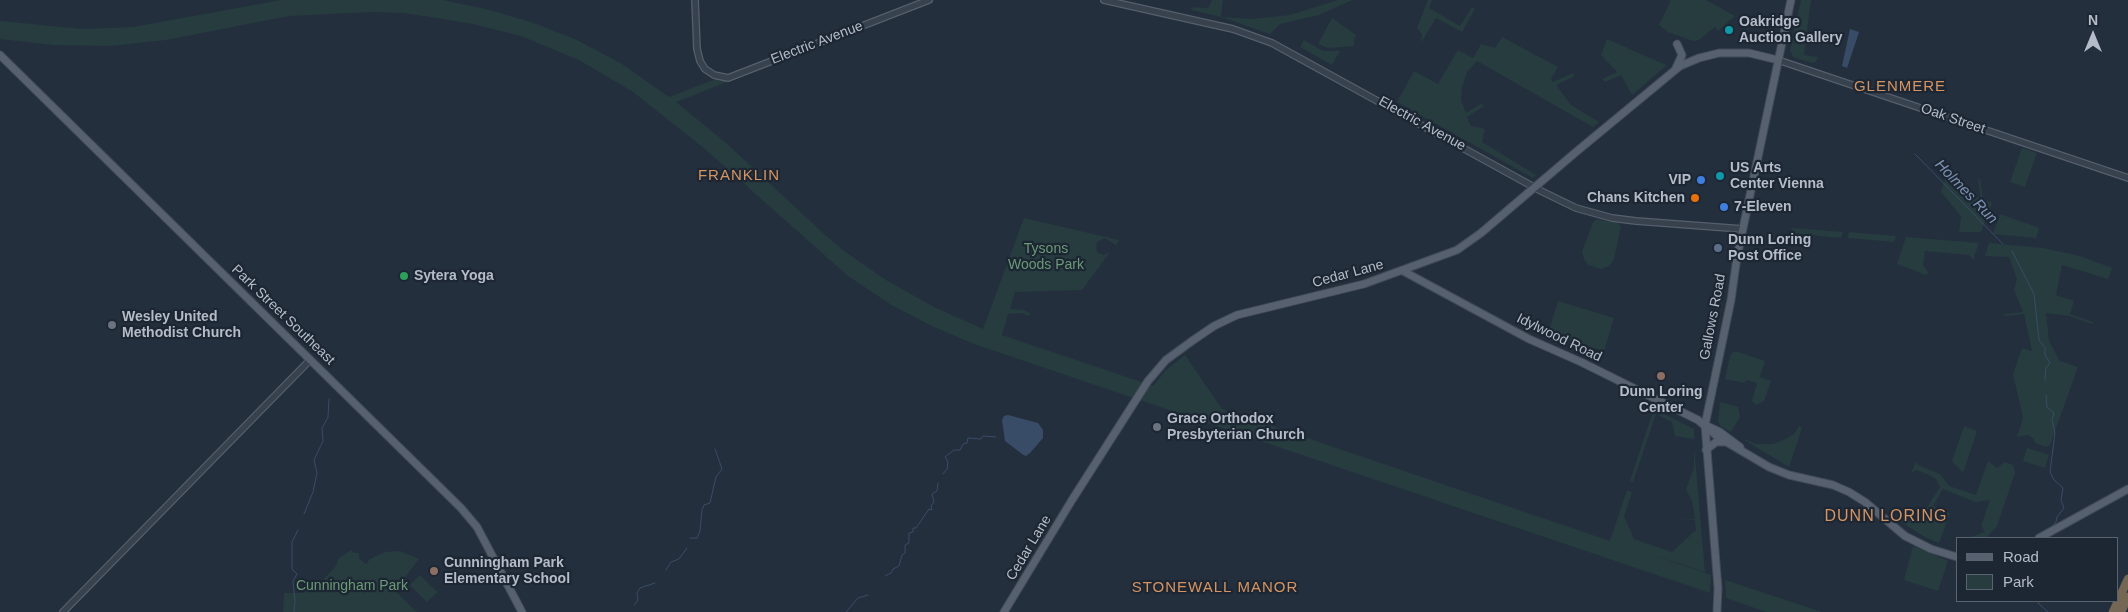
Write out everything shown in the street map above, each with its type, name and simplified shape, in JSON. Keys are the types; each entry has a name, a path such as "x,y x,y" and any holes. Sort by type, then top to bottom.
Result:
{"highway":[{"path":"2118,596 2128,579"},
{"path":"2118,601 2128,579"},
{"path":"2121,612 2128,597"}],"main road":[{"name":"Gallows Road","path":"1717,612 1719,596 1718,579 1705,425 1731,300 1743,229 1791,0"},
{"path":"1676,44 1682,56 1676,69"},
{"name":"Cedar Lane","path":"1004,612 1072,500 1141,393 1166,360 1207,330 1237,315 1364,284 1403,271 1466,245 1676,69 1699,58 1719,53 1749,53 1778,60"},
{"name":"Park Street Southeast","path":"0,55 474,522 522,612"},
{"name":"Idylwood Road","path":"1403,271 1529,339 1581,362 1710,426 1732,440 1752,457"},
{"name":"Idylwood Road","path":"1705,425 1711,432 1727,442 1789,476 1832,485 1849,492 1912,540 1931,549 1956,557"},
{"path":"1706,450 1716,442 1727,442"},
{"path":"2041,537 2128,489"}],"street":[{"name":"Electric Avenue","path":"694,0 697,49 700,61 705,69 717,76 731,77 929,0"},
{"name":"Electric Avenue","path":"1104,0 1233,30 1272,43 1534,187 1576,208 1612,218 1743,229"},
{"name":"Oak Street","path":"1778,60 2128,178"},
{"path":"62,612 310,360"}],"green space":[{"name":"Tysons Woods Park","path":"281,0 443,0 490,10 534,23 579,41 622,64 669,97 841,31 840,38 676,102 725,142 844,251 886,280 934,307 983,329 1024,218 1119,240 1116,245 1105,238 1097,242 1096,248 1098,253 1104,255 1110,252 1082,290 1015,292 1010,309 1023,310 1030,313 1029,316 1022,313 1008,314 1002,335 1153,386 1166,370 1185,355 1222,409 1610,541 1627,490 1632,492 1624,516 1634,539 1672,552 1696,530 1695,520 1671,518 1695,519 1692,501 1686,489 1694,468 1694,446 1705,572 1642,551 1711,575 1710,593 974,344 934,327 893,306 848,276 705,149 633,92 579,60 521,36 473,24 443,19 404,13 372,12 289,16 166,40 111,46 54,45 0,39 0,21 82,29 133,27"},
{"path":"1212,0 1223,0 1221,17 1192,10 1191,7 1208,8"},
{"path":"1338,0 1352,0 1319,15 1280,24 1270,34 1221,17 1253,19 1290,15"},
{"path":"1428,0 1432,0 1429,8 1460,26 1472,7 1475,9 1462,32 1436,18 1421,43 1422,34 1417,28"},
{"path":"1671,0 1706,0 1735,16 1718,31 1715,27 1699,40 1693,41 1668,32 1659,25"},
{"path":"1801,0 1811,0 1804,55 1818,57 1816,62 1812,63 1793,57 1790,50"},
{"path":"1332,18 1356,35 1354,46 1328,48 1318,44"},
{"path":"1502,37 1558,67 1551,79 1553,82 1573,73 1575,76 1556,85 1571,105 1599,122 1593,127 1477,61 1467,72 1462,87 1461,100 1466,113 1482,103 1484,106 1467,117 1471,126 1485,129 1482,142 1536,175 1533,178 1397,102 1414,71 1438,84 1458,50 1473,58 1481,44 1495,48"},
{"path":"1607,39 1667,65 1632,95 1621,75 1605,82 1602,79 1617,72 1601,55"},
{"path":"1304,40 1323,51 1340,51 1332,65 1300,47"},
{"path":"2022,148 2037,153 2025,187 2010,182"},
{"path":"1947,173 1963,193 1981,199 1978,179 1980,179 1983,199 1992,203 1981,232 1959,232 1961,216 1941,192"},
{"path":"2000,214 2039,228 2036,238 1993,234"},
{"path":"1597,219 1618,223 1621,227 1614,259 1609,266 1601,269 1588,265 1582,252 1593,222"},
{"path":"1792,228 1843,232 1841,238 1791,233"},
{"path":"1849,232 1896,237 1894,242 1848,238"},
{"path":"1906,237 1979,243 1973,260 1969,255 1925,251 1923,265 1928,272 1926,275 1897,264"},
{"path":"1989,243 2043,248 2080,256 2112,268 2108,279 2062,265 2056,295 2074,301 2070,314 2093,322 2092,324 2069,316 2046,313 2049,341 2060,361 2078,367 2050,445 2046,447 2035,443 2033,438 2028,435 2017,437 2023,418 2013,374 2022,348 2032,351 2024,314 2004,316 2004,314 2023,312 2014,290 2017,279 2009,257 1985,256"},
{"path":"1558,301 1614,318 1604,351 1548,334"},
{"path":"1733,352 1765,361 1760,377 1771,381 1764,401 1756,405 1752,401 1757,383 1746,380 1745,383 1725,379 1730,356"},
{"path":"1720,402 1738,407 1740,417 1731,432 1720,426 1718,421"},
{"path":"1654,409 1694,429 1694,439 1675,436 1672,422 1656,414 1633,482 1630,481"},
{"path":"1799,426 1802,428 1789,467 1741,438 1756,444 1773,444 1788,438 1795,433"},
{"path":"1964,426 1977,431 1963,473 1952,461"},
{"path":"2027,448 2049,455 2045,468 2023,461"},
{"path":"1916,461 1918,465 1940,474 1949,486 1976,495 1988,461 1997,468 2005,462 2013,465 2015,473 1997,526 1989,537 1971,537 1985,532 1981,526 1990,500 1975,502 1943,489 1933,506 1950,513 1939,543 1923,536 1898,520 1897,516 1918,522 1940,487 1936,479 1927,474 1916,470 1911,474"},
{"path":"1913,546 1948,561 1938,591 1904,580"},
{"name":"Cunningham Park","path":"351,550 354,553 359,553 359,558 366,564 370,559 385,552 400,551 419,559 396,589 388,584 417,612 283,612 284,593 303,593 317,586 336,566 338,559"},
{"path":"420,575 437,592 427,602 410,585"},
{"path":"1725,580 1822,612 1766,612 1726,598"}],"water":[{"path":"1850,29 1859,32 1847,68 1842,66"},
{"path":"1008,415 1038,423 1043,430 1043,438 1026,456 1005,441 1002,420 1004,416"}],"waterway":[{"name":"Holmes Run","path":"1915,154 2003,244"},
{"name":"Holmes Run","path":"2012,251 2034,294 2039,340 2045,348 2045,355 2050,363 2046,368 2045,380"},
{"name":"Holmes Run","path":"2046,395 2047,407 2054,413 2052,420 2055,433 2050,472 2054,480 2063,488 2061,500 2064,508 2050,528"},
{"path":"304,514 313,492 317,473 314,460 323,441 322,428 328,417 329,399"},
{"path":"943,474 947,469 948,462 945,457 954,450 960,450 963,444 967,443 968,438 996,437"},
{"path":"690,538 697,538 700,531 702,510 704,505 710,503 716,477 722,469 715,449"},
{"path":"885,576 899,566 902,555 905,553 905,545 909,543 909,533 913,532 913,528 916,528 929,509 932,510 931,506 934,502 932,494 937,491 938,483"},
{"path":"294,612 293,581 297,574 292,569 292,542 298,530"},
{"path":"666,570 671,562 679,559 687,548"},
{"path":"634,605 638,600 637,593 640,588 655,583"},
{"path":"846,612 858,598 868,595"},
{"name":"Holmes Run","path":"2039,602 2048,612"}],"place":[{"name":"Oakridge Auction Gallery","path":"1729,30"},
{"name":"US Arts Center Vienna","path":"1720,176"},
{"name":"VIP","path":"1701,180"},
{"name":"Chans Kitchen","path":"1695,198"},
{"name":"7-Eleven","path":"1724,207"},
{"name":"Dunn Loring Post Office","path":"1718,248"},
{"name":"Sytera Yoga","path":"404,276"},
{"name":"Wesley United Methodist Church","path":"112,325"},
{"name":"Dunn Loring Center","path":"1661,376"},
{"name":"Grace Orthodox Presbyterian Church","path":"1157,427"},
{"name":"Cunningham Park Elementary School","path":"434,571"}],"district":[{"name":"GLENMERE","path":"1900,87"},
{"name":"FRANKLIN","path":"739,176"},
{"name":"DUNN LORING","path":"1886,517"},
{"name":"STONEWALL MANOR","path":"1215,588"}]}
